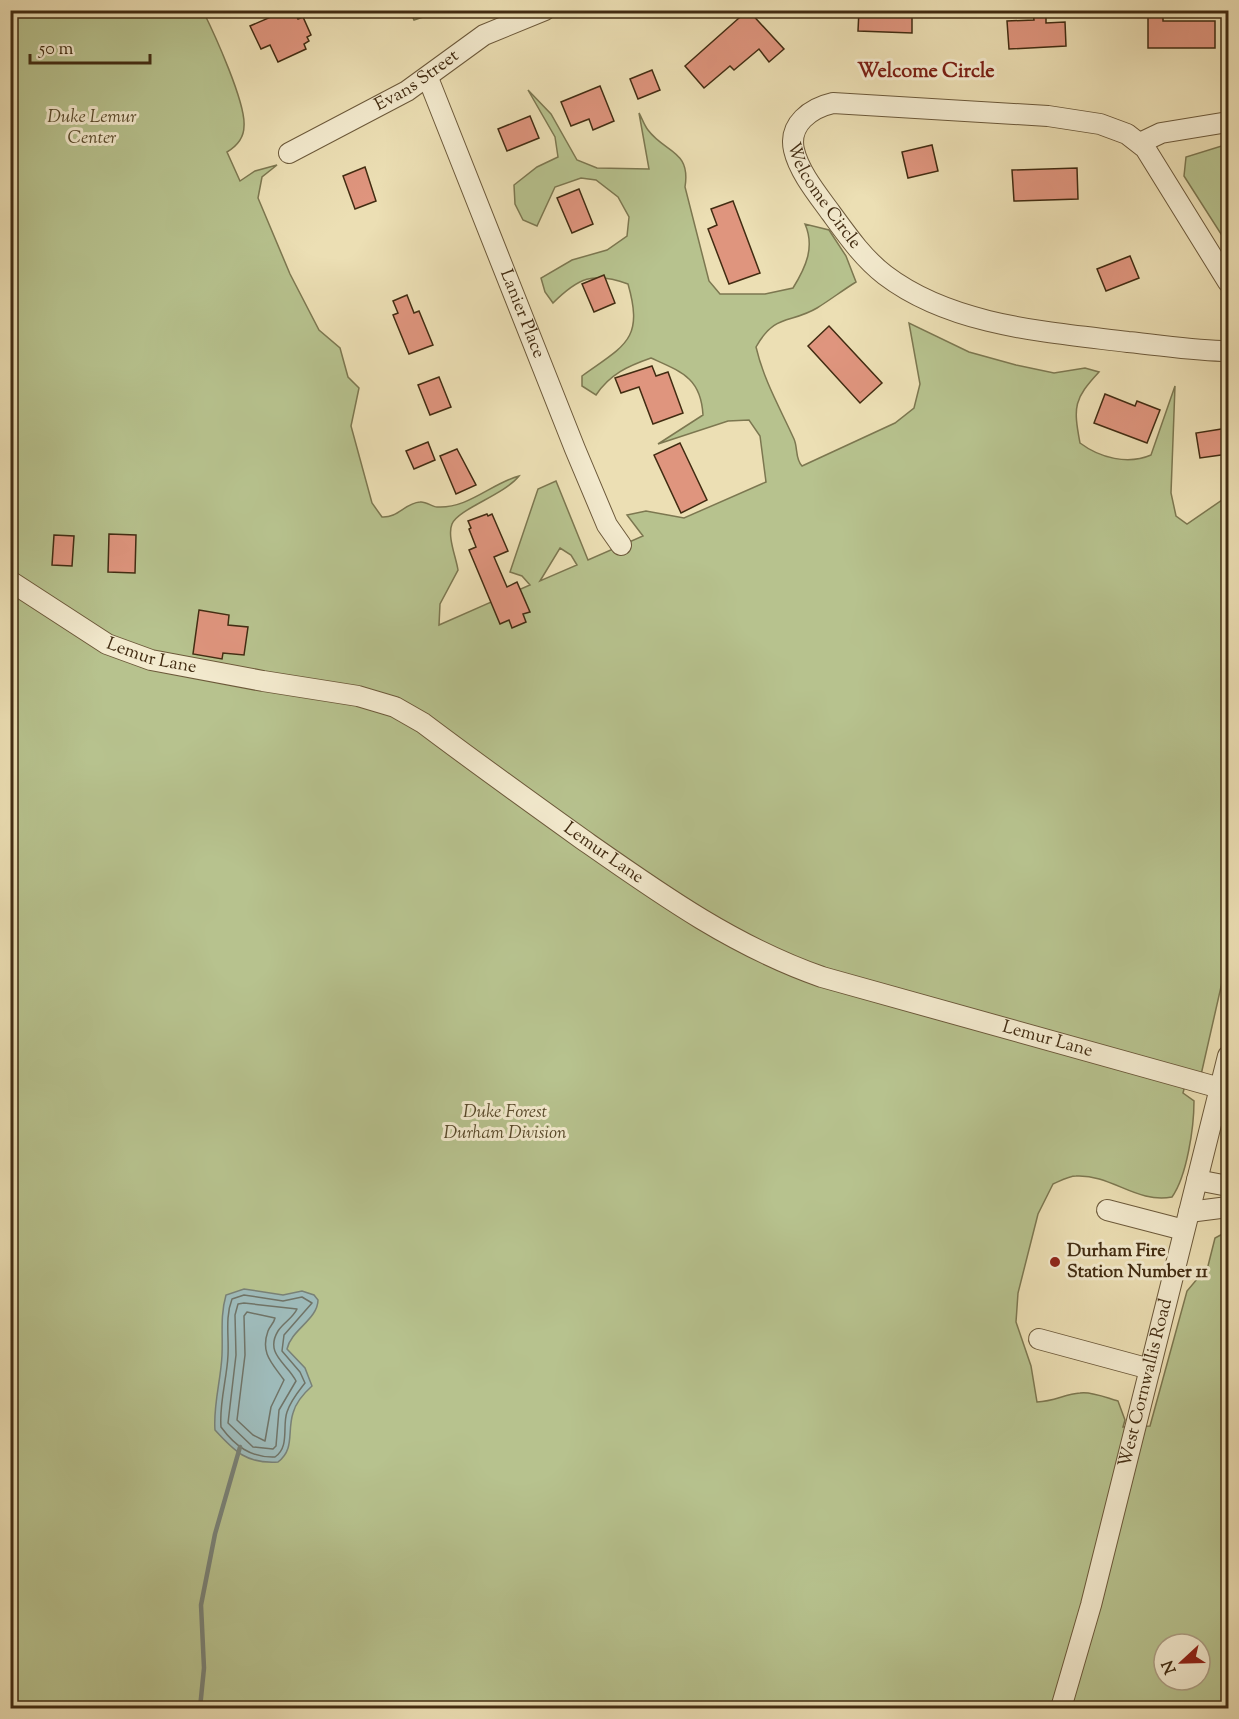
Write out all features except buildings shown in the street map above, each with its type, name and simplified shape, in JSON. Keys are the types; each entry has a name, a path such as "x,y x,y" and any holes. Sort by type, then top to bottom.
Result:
{"street":[{"name":"Evans Street","path":"289,153 428,78 466,45 544,10"},
{"name":"Lanier Place","path":"428,78 574,449 607,525 621,545"},
{"name":"Welcome Circle","path":"1228,282 1167,181 1140,143 1113,128 1048,116 833,103 817,107 804,116 795,131 794,149 817,195 867,259 898,284 936,303 978,317 1030,328 1228,351"},
{"path":"1140,143 1161,133 1228,122"},
{"name":"Lemur Lane","path":"10,581 107,644 151,660 358,696 395,707 423,723 673,904 780,963 822,977 1220,1088"},
{"name":"West Cornwallis Road","path":"1061,1708 1091,1605 1228,1056"},
{"path":"1197,1180 1228,1186"},
{"path":"1107,1210 1186,1221 1228,1207"},
{"path":"1039,1339 1150,1369"}],"green space":[{"name":"Duke Forest Durham Division","path":"11,11 203,11 228,68 243,115 244,130 241,138 227,152 240,181 255,171 277,165 262,177 258,198 290,274 319,330 340,348 348,377 359,388 351,426 372,503 382,517 388,517 420,502 435,507 448,507 469,500 519,476 503,489 456,518 452,524 451,540 458,570 440,604 439,625 530,585 522,576 510,572 538,489 556,481 588,560 643,536 627,515 646,511 684,518 766,482 760,436 749,420 728,421 658,444 703,415 694,384 681,372 651,358 620,372 607,381 596,395 582,386 582,376 620,348 632,330 634,318 628,284 605,278 587,279 570,288 553,303 545,292 541,278 572,260 607,250 627,236 629,217 618,197 596,180 581,178 555,187 537,226 523,220 515,204 514,185 537,167 558,157 555,137 528,90 551,114 577,160 597,168 649,169 639,113 648,130 675,153 684,166 685,187 709,281 720,294 765,294 793,288 808,257 809,241 805,224 829,230 846,256 856,282 817,308 777,324 763,336 756,347 768,383 794,439 798,460 802,466 895,423 914,408 920,384 909,323 969,352 1016,365 1054,373 1085,368 1099,372 1080,397 1076,420 1080,443 1105,456 1124,460 1151,455 1175,386 1171,493 1176,516 1187,524 1228,496 1228,956 1201,1075 1188,1073 1183,1093 1194,1101 1193,1124 1186,1164 1172,1197 1147,1196 1101,1179 1089,1177 1073,1176 1053,1184 1038,1214 1018,1293 1016,1322 1031,1366 1037,1402 1075,1394 1094,1394 1118,1401 1125,1420 1123,1427 1150,1426 1187,1291 1208,1266 1215,1238 1228,1231 1228,1708 11,1708","holes":["560,548 571,555 577,565 540,581"]},
{"path":"410,11 441,11 414,20"},
{"path":"1228,144 1228,245 1184,176 1186,157"}],"water":[{"path":"244,1289 283,1295 302,1291 314,1295 318,1300 314,1313 289,1342 287,1349 305,1368 312,1386 296,1405 291,1420 289,1446 278,1462 258,1461 242,1455 215,1430 224,1303 226,1295"}],"waterway":[{"path":"200,1708 204,1668 201,1605 215,1534 240,1447"}],"place":[{"name":"Durham Fire Station Number 11","path":"1055,1262"}],"district":[{"name":"Welcome Circle","path":"926,72"}],"park label":[{"name":"Duke Lemur Center","path":"92,128"}]}
